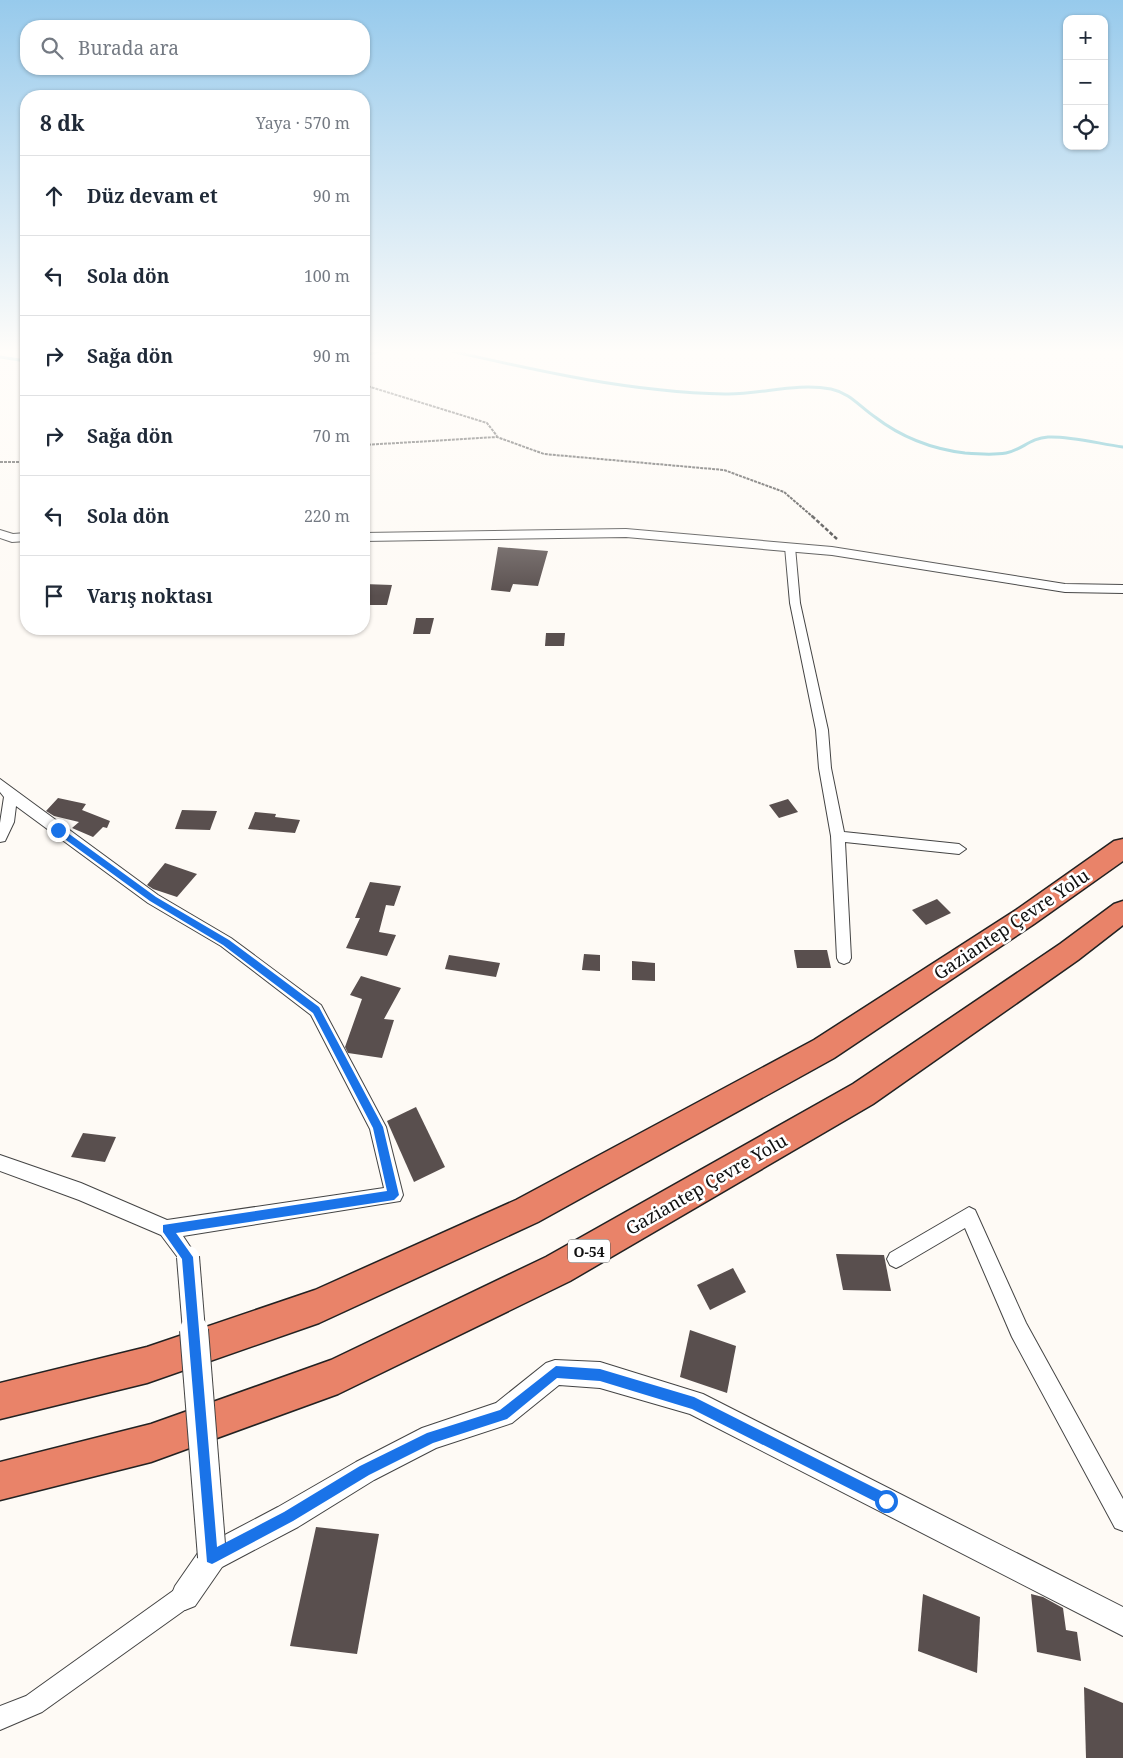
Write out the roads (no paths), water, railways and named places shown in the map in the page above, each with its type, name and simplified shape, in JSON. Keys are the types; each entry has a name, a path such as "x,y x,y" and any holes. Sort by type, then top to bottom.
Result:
{"highway":[{"name":"Gaziantep Çevre Yolu","path":"0,1401 147,1365 319,1306 527,1211 824,1049 1025,917 1123,848"},
{"name":"Gaziantep Çevre Yolu","path":"0,1481 151,1443 338,1376 558,1269 863,1094 1069,952 1123,911"},
{"path":"0,1392 147,1365"}],"street":[{"path":"370,537 418,538 626,533 847,553 1065,588 1123,589"},
{"path":"4,537 20,537"},
{"path":"790,547 795,603 822,730 825,768 838,836 844,958"},
{"path":"0,837 6,822 5,790"},
{"path":"5,790 153,899 226,942 316,1010 378,1127 394,1195 167,1229"},
{"path":"838,836 959,849"},
{"path":"0,1163 81,1192 167,1229 188,1257 212,1557"},
{"path":"896,1259 969,1216 1019,1330 1123,1520"},
{"path":"0,1718 34,1704 185,1596 212,1557 288,1517 365,1471 431,1437 503,1414 556,1372 600,1375 694,1403 1123,1622"}],"waterway":[{"path":"897,432 929,445 965,453 1006,453 1048,437 1076,439 1123,447"}]}
